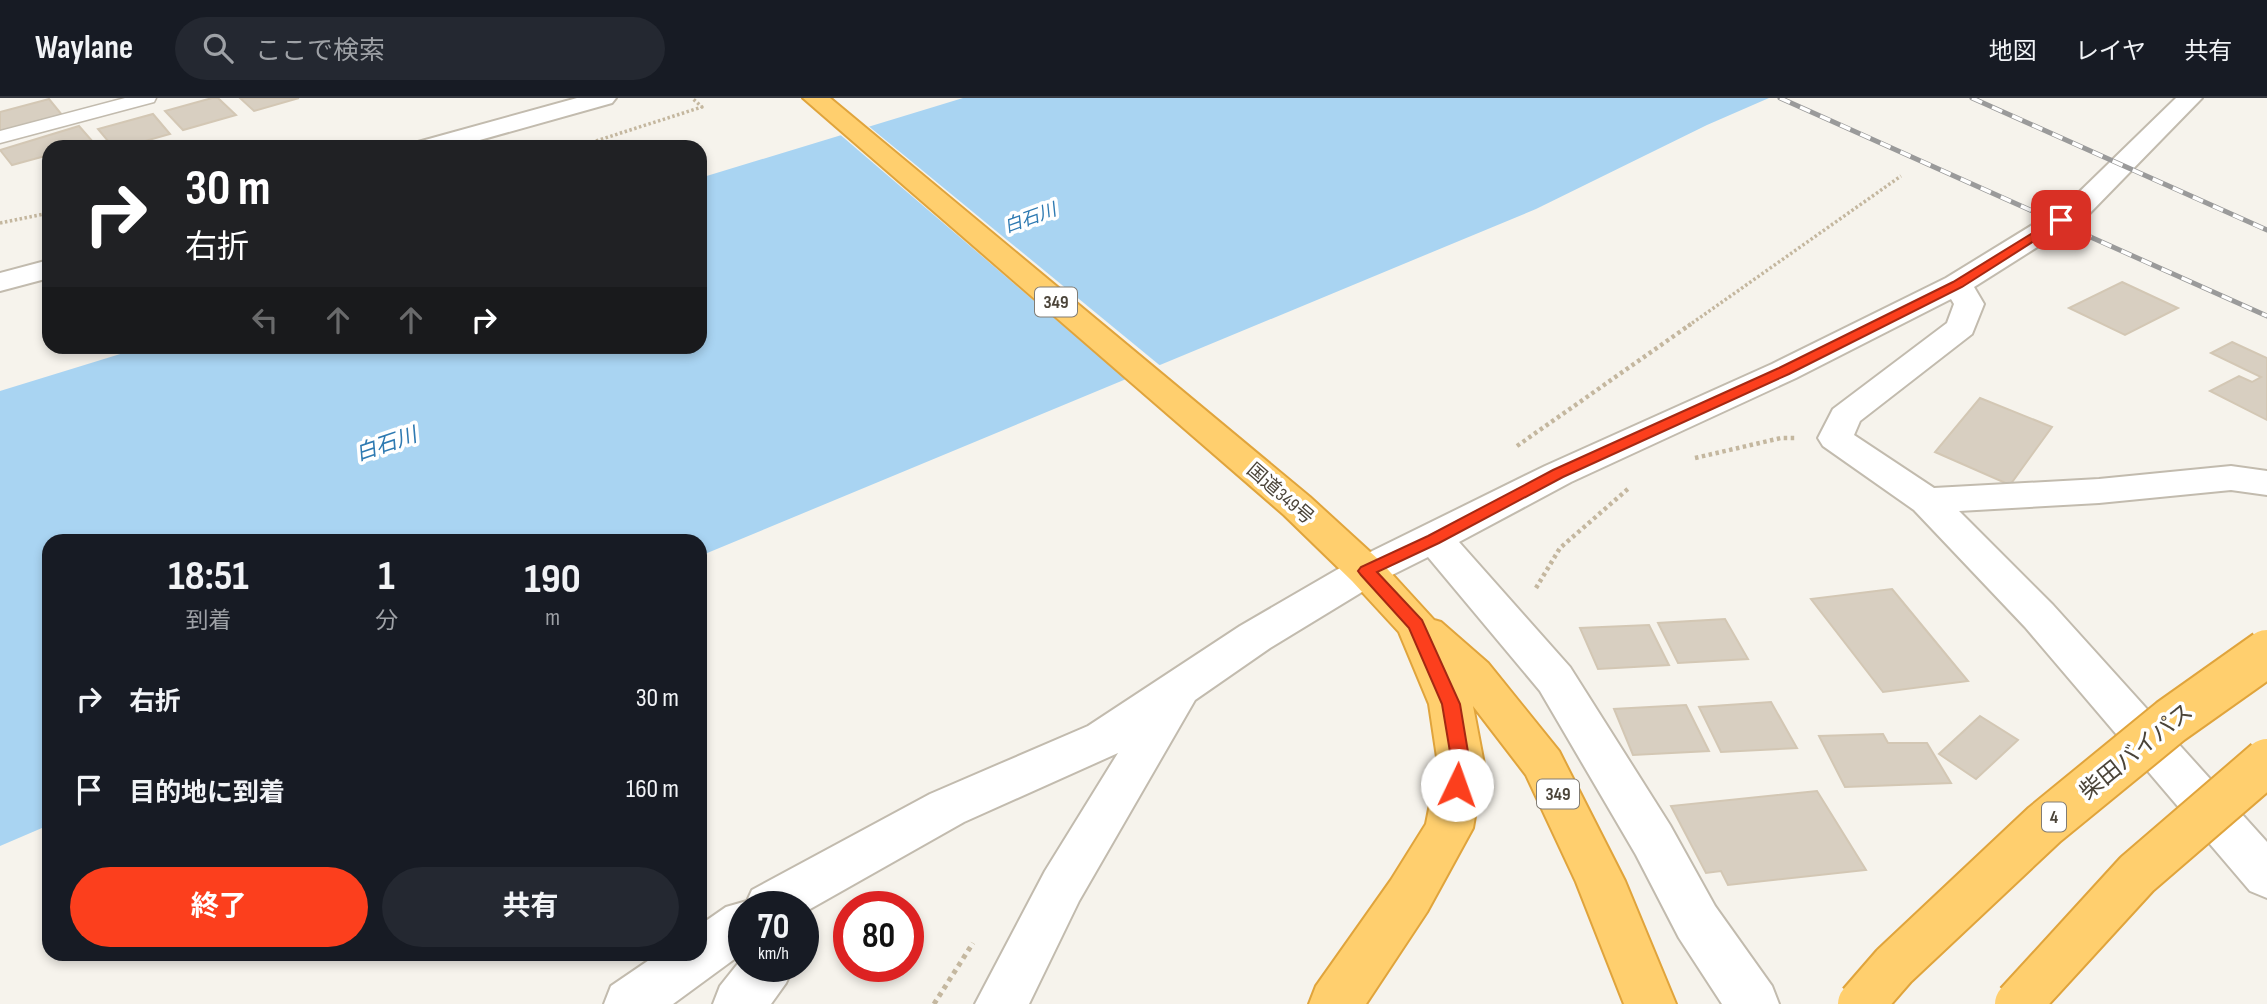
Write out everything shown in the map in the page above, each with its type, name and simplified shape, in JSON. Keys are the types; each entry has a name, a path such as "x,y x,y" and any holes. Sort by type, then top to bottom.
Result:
{"highway":[{"name":"国道349号","path":"815,98 1297,506 1366,571 1416,624 1451,704 1461,764 1448,828 1409,896 1335,1004"},
{"name":"349","path":"1416,624 1472,675 1543,764 1600,881 1650,1004"},
{"name":"柴田バイパス","path":"1861,1004 1894,966 2043,825 2171,720 2267,653"},
{"path":"2018,1004 2137,874 2267,762"}],"street":[{"path":"452,140 604,98"},
{"path":"797,891 947,808 1104,739 1255,637 1366,571 1521,493 1629,456 1784,371 1958,284 2078,209 2190,98"},
{"path":"0,282 42,271"},
{"path":"1958,284 1969,304 1961,327 1845,416 1835,438 1927,501 2039,616 2267,876"},
{"path":"1927,501 2099,491 2231,478 2267,483"},
{"path":"1434,539 1555,679 1653,841 1697,922 1753,1004"},
{"path":"1001,1004 1062,886 1181,687"},
{"path":"819,900 848,863"},
{"path":"707,949 728,934"},
{"path":"630,1004 691,961"},
{"path":"738,1004 755,982"}],"lane":[{"path":"0,137 147,98"}],"path":[{"path":"599,140 702,107 692,98"},
{"path":"1521,493 1503,464 1513,449 1901,176"},
{"path":"0,223 42,214"},
{"path":"1532,596 1560,548 1637,480 1629,456 1675,464 1781,438 1835,438"}],"water":[{"name":"白石川","path":"963,98 1769,98 1707,125 1536,209 707,553 707,534 42,534 42,828 0,846 0,391 120,354 707,354 707,176"}],"pier":[{"path":"866,124 1163,368 1129,382 837,132"}],"building":[{"path":"218,98 236,115 183,130 165,111"},
{"path":"240,98 299,98 254,111"},
{"path":"49,99 62,115 0,132 0,112"},
{"path":"153,114 170,134 149,140 107,140 98,129"},
{"path":"79,126 91,140 42,140 42,157 12,165 0,150"},
{"path":"2122,282 2178,308 2125,335 2069,308"},
{"path":"2232,342 2267,358 2267,420 2210,391 2239,376 2252,382 2261,377 2211,353"},
{"path":"1980,398 2052,427 2010,485 1935,452"},
{"path":"1892,589 1968,681 1883,692 1811,599"},
{"path":"1725,619 1748,659 1678,663 1658,623"},
{"path":"1649,625 1669,665 1598,669 1580,628"},
{"path":"1771,702 1797,748 1721,752 1699,707"},
{"path":"1686,705 1709,751 1633,755 1614,709"},
{"path":"1980,716 2018,740 1976,779 1939,754"},
{"path":"1883,734 1888,743 1927,743 1951,783 1845,787 1819,736"},
{"path":"1817,791 1866,870 1728,885 1721,871 1706,873 1671,806"}],"railway":[{"path":"1780,98 2267,316"},
{"path":"1972,98 2267,230"}],"route":[{"path":"1457,785 1461,764 1451,704 1416,624 1366,571 1434,539 1558,474 1784,371 1958,284 2061,220"}]}
